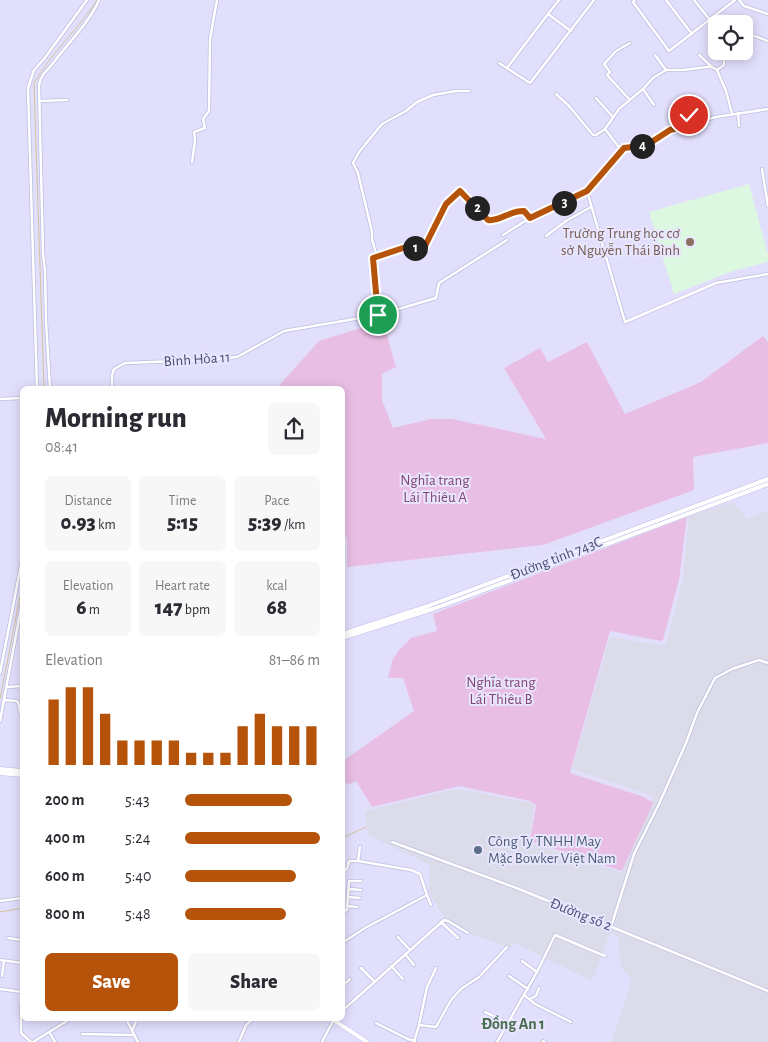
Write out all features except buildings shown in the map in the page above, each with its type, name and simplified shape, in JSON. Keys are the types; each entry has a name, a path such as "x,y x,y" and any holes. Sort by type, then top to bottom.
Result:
{"main road":[{"name":"Đường tỉnh 743C","path":"345,637 606,542 768,479"},
{"name":"Đường tỉnh 743C","path":"727,496 768,484"},
{"name":"Đường tỉnh 743C","path":"345,633 390,621"},
{"path":"0,769 20,771"},
{"path":"0,773 20,774"},
{"path":"336,1021 366,1042"}],"street":[{"path":"37,386 28,88 34,70 87,0"},
{"path":"50,386 43,254 39,101 41,76 94,11 99,0"},
{"path":"192,162 195,141 194,132 205,128 203,119 209,111 210,39 217,0"},
{"path":"507,68 559,0"},
{"path":"499,63 530,83 594,0"},
{"path":"635,0 632,2 669,51 708,22"},
{"path":"666,0 692,34"},
{"path":"694,0 708,18"},
{"path":"717,15 737,0 744,6 768,14"},
{"path":"548,14 571,31"},
{"path":"753,35 768,41"},
{"path":"629,100 607,75 610,72 604,64 630,42"},
{"path":"655,55 666,70"},
{"path":"699,55 717,70 726,91 732,114"},
{"path":"717,70 724,65 724,60"},
{"path":"556,94 569,106 593,135 596,135 605,129 612,116 629,100 666,70 712,67"},
{"path":"643,89 654,105"},
{"path":"377,257 358,175 353,164 382,124 432,95 469,91"},
{"path":"596,98 612,116"},
{"path":"39,101 67,100"},
{"path":"684,100 692,124"},
{"path":"503,235 530,218 587,191 624,148 647,145 670,130 692,124 732,114 768,109"},
{"path":"738,113 738,126"},
{"path":"605,129 621,150"},
{"path":"762,169 768,206"},
{"path":"378,315 373,258 403,248 424,248 446,204 460,191 488,220 494,221 516,210 524,211 530,218"},
{"path":"587,191 626,322 716,283 768,274"},
{"path":"546,236 566,221 591,207"},
{"name":"Bình Hòa 11","path":"112,386 114,369 125,363 237,357 284,331 378,315 436,298 439,283 507,240"},
{"path":"0,399 20,398"},
{"path":"0,673 20,570"},
{"path":"0,721 20,614"},
{"path":"610,927 634,854 659,804 686,744 697,713 715,678 732,669 759,660 768,663"},
{"path":"7,687 20,686"},
{"path":"4,700 17,701 20,705"},
{"name":"Đường số 2","path":"392,842 519,889 768,991"},
{"path":"358,861 360,847"},
{"path":"345,870 349,861 358,861 415,871 420,874 431,905"},
{"path":"345,911 347,910 349,881 361,881"},
{"path":"348,889 361,890"},
{"path":"345,941 365,928 427,896"},
{"path":"348,897 360,898"},
{"path":"0,901 20,898"},
{"path":"347,906 358,907"},
{"path":"345,1008 444,920 468,933"},
{"path":"441,922 458,938"},
{"path":"398,936 410,950"},
{"path":"497,1042 528,989 555,936 606,956"},
{"path":"8,938 20,940"},
{"path":"419,1025 436,1026 451,1000 461,989 479,977 507,947"},
{"path":"405,954 414,965"},
{"path":"2,976 2,960 20,963"},
{"path":"522,961 537,972"},
{"path":"391,966 403,979"},
{"path":"361,968 374,981"},
{"path":"376,1023 415,1041 427,987 436,968"},
{"path":"509,976 528,989"},
{"path":"345,983 350,979"},
{"path":"530,999 536,996 539,988"},
{"path":"0,989 20,992"},
{"path":"524,995 535,1004 572,1022"},
{"path":"485,1012 508,1023"},
{"path":"511,1018 521,1026"},
{"path":"22,1021 22,1034 32,1042 50,1033 67,1021"},
{"path":"127,1021 138,1042"},
{"path":"132,1033 136,1021"},
{"path":"239,1042 246,1025 251,1021"},
{"path":"322,1042 332,1021"},
{"path":"50,1033 55,1042"},
{"path":"82,1034 132,1033"}],"shaded area":[{"name":"Trường Trung học cơ sở Nguyễn Thái Bình","path":"749,184 768,255 768,262 730,272 674,294 649,212"},
{"path":"733,502 747,519 768,511 768,1042 612,1042 632,979 621,967 618,936 610,933 592,981 515,943 510,948 469,933 444,916 429,893 430,865 368,835 365,811 457,789 531,803 534,805 529,842 622,873 653,796 572,769 610,637 666,646 683,578 689,516"}],"green space":[{"name":"Nghĩa trang Lái Thiêu A","path":"383,321 396,367 382,374 382,400 393,428 431,419 452,419 546,439 504,368 540,348 548,362 587,342 625,414 701,382 763,336 768,342 768,443 693,457 694,490 543,545 347,567 347,537 345,537 345,386 279,386 319,341"},
{"name":"Nghĩa trang Lái Thiêu B","path":"687,517 679,580 663,640 610,631 570,773 644,797 653,803 622,871 530,841 536,805 530,801 459,786 372,807 356,781 348,785 345,781 345,760 414,711 403,678 388,678 392,661 399,650 411,638 437,631 433,614"}],"waterway":[{"path":"44,386 34,83 48,62 97,0"},
{"path":"0,699 20,596"},
{"path":"345,837 366,827"},
{"path":"0,912 20,908"}],"place":[{"name":"Trường Trung học cơ sở Nguyễn Thái Bình","path":"690,242"},
{"name":"Công Ty TNHH May Mặc Bowker Việt Nam","path":"478,850"}],"district":[{"name":"Đồng An 1","path":"513,1023"}],"route":[{"path":"378,315 373,258 403,248 424,248 446,204 460,191 488,220 494,221 516,210 524,211 530,218 587,191 624,148 647,145 670,130 692,124 689,115"}]}
